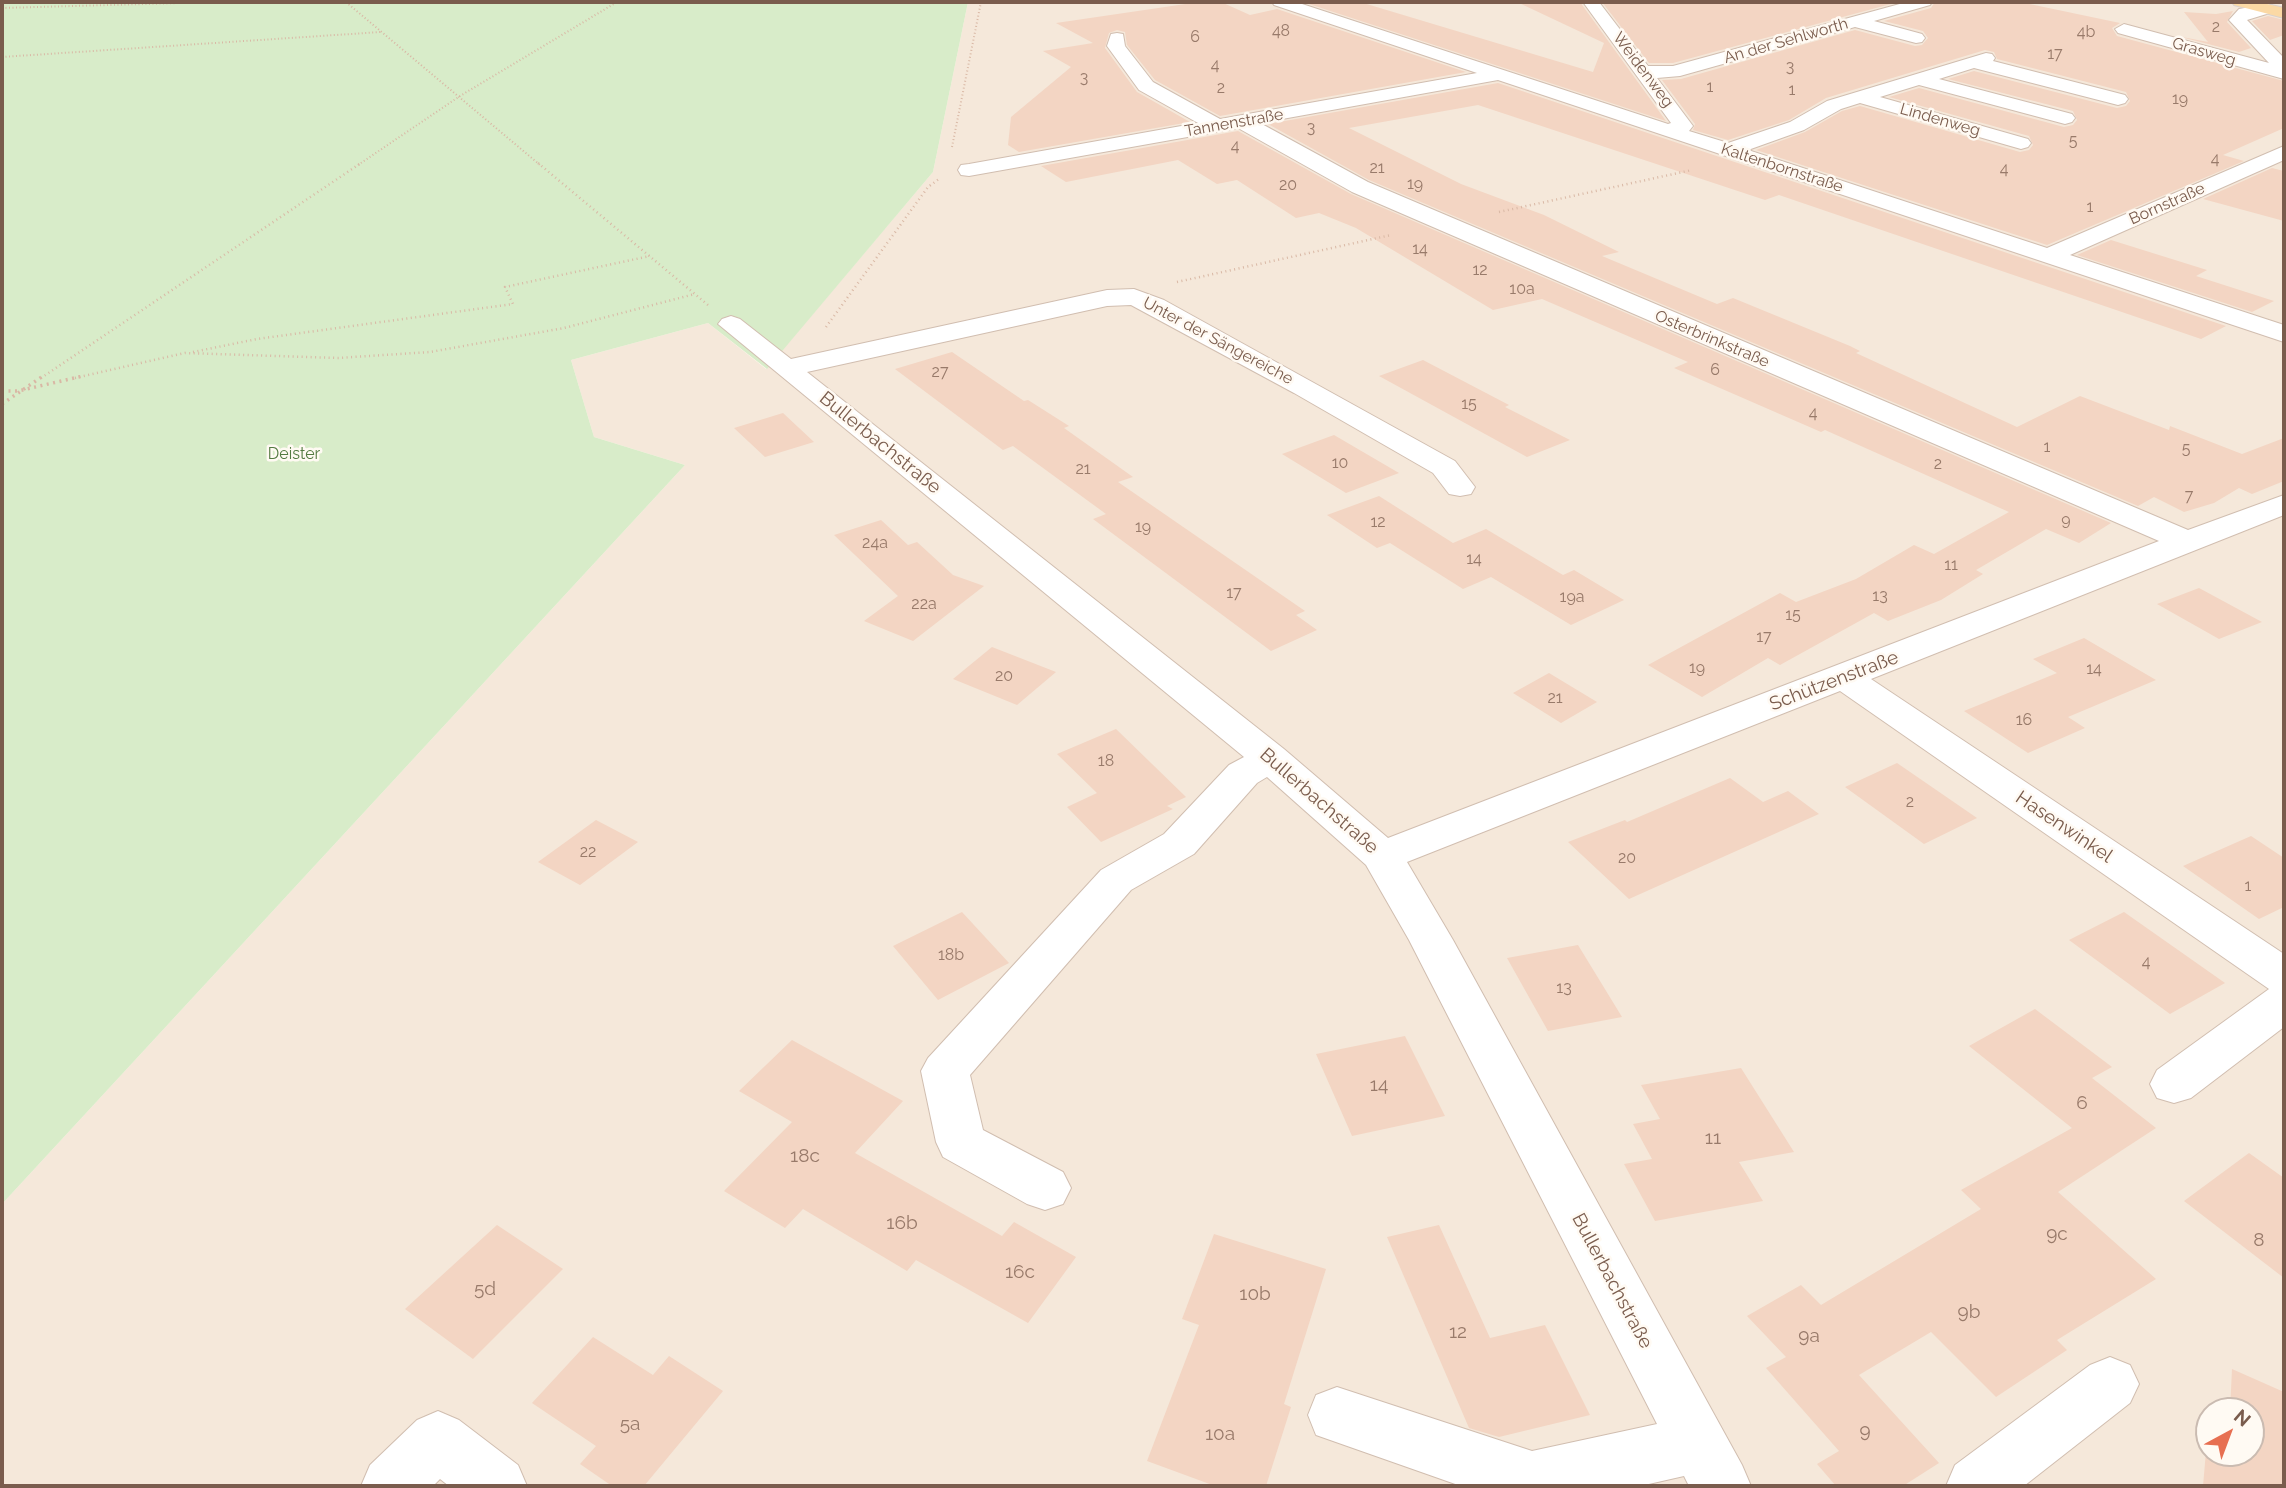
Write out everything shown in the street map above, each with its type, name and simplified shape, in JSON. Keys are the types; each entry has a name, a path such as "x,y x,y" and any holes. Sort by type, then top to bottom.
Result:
{"main road":[{"path":"2241,2 2276,11"}],"street":[{"name":"Kaltenbornstraße","path":"1280,2 2284,334"},
{"name":"Weidenweg","path":"1591,2 1646,72 1683,126 1668,130"},
{"name":"An der Sehlworth","path":"1646,72 1674,72 1924,2"},
{"name":"Grasweg","path":"2276,11 2245,13 2237,20 2284,71"},
{"path":"1855,22 1916,37"},
{"name":"Grasweg","path":"2124,29 2284,71"},
{"name":"Osterbrinkstraße","path":"1118,38 1116,46 1146,86 1360,187 2188,542"},
{"name":"Lindenweg","path":"1739,153 1834,105 1980,60 2118,99"},
{"name":"Tannenstraße","path":"969,170 1499,75"},
{"name":"Lindenweg","path":"1919,79 2065,118"},
{"name":"Lindenweg","path":"1859,97 2021,143"},
{"name":"Bornstraße","path":"2049,256 2284,152"},
{"name":"Unter der Sängereiche","path":"801,365 1107,298 1134,297 1155,305 1444,467 1460,487"},
{"name":"Bullerbachstraße","path":"732,324 801,365 1270,758 1382,856 1431,940 1709,1465"},
{"name":"Schützenstraße","path":"1382,856 2284,504"},
{"name":"Hasenwinkel","path":"1844,677 2284,977"},
{"path":"1045,1188 961,1142 945,1071 1116,880 1179,844 1242,774 1270,758"},
{"path":"2174,1084 2284,1002"},
{"path":"1976,1486 2110,1384"},
{"path":"1337,1415 1532,1481 1709,1465"},
{"path":"391,1486 438,1440 497,1486"}],"path":[{"path":"2,8 216,2"},
{"path":"346,2 732,324"},
{"path":"2,404 460,96 617,2"},
{"path":"969,170 956,166 950,160 981,2"},
{"path":"2,57 382,32"},
{"path":"1134,297 1155,287 1443,224 1739,153"},
{"path":"801,365 928,187 944,174 969,170"},
{"path":"2,391 18,391 257,339 513,304 505,287 650,256"},
{"path":"185,354 338,358 430,352 565,328 695,294"}],"shaded area":[{"path":"968,2 2284,2 2284,1486 2,1486 2,1204 685,465 594,437 571,360 708,323 766,369 933,172"}],"green space":[{"name":"Deister","path":"2,2 968,2 933,172 767,369 708,323 571,360 594,437 685,465 2,1204"}],"building":[{"path":"1199,2 1221,2 1250,15 1277,9 1466,72 1220,116 1155,80 1127,45 1125,32 1117,30 1109,33 1105,48 1137,92 1190,122 1019,152 1008,145 1011,117 1071,67 1043,51 1093,43 1056,23"},
{"path":"1360,2 1593,72 1604,43 1517,2 1580,2 1666,121 1306,3"},
{"path":"1602,2 1898,2 1673,63 1649,63"},
{"path":"1935,2 2020,2 2120,23 2112,28 2117,36 2284,81 2284,128 2223,155 2244,161 2047,245 1756,150 1805,132 1842,111 1860,106 2020,152 2029,150 2033,145 2029,136 1889,97 1919,88 2064,127 2073,125 2077,120 2073,111 1948,79 1974,71 2117,108 2126,106 2130,101 2126,92 1997,59 1994,52 1985,50 1826,98 1789,120 1728,140 1693,130 1695,124 1662,80 1681,79 1855,30 1915,46 1922,45 1928,38 1923,31 1884,21 1931,8"},
{"path":"2233,11 2227,22 2251,48 2239,52 2177,36 2208,42 2184,12 2216,14"},
{"path":"2268,16 2284,20 2284,35 2270,40 2252,21"},
{"path":"1498,83 2226,326 2201,339 1779,195 1765,200 1478,105 1349,128 1461,184 1544,215 1619,252 1602,256 1717,304 1733,298 1850,346 1860,351 1856,353 2017,427 2080,396 2242,454 2284,438 2284,481 2252,494 2239,488 2214,503 2184,512 2154,497 2138,506 1369,180 1268,124"},
{"path":"1238,131 1351,194 2111,523 2079,543 2046,529 1976,570 1983,574 1941,600 1888,621 1874,613 1780,665 1768,658 1702,697 1648,665 1780,593 1796,602 1856,579 1914,545 1934,554 2009,512 1825,430 1821,432 1674,368 1688,362 1542,299 1493,310 1356,228 1319,213 1296,218 1237,180 1217,184 1178,160 1066,182 1041,166"},
{"path":"2272,168 2284,171 2284,221 2203,199"},
{"path":"2111,240 2207,270 2196,276 2274,301 2252,312 2077,255"},
{"path":"952,352 1024,401 1028,400 1069,426 1064,428 1133,477 1118,482 1305,611 1296,615 1317,630 1271,651 1093,519 1106,514 1013,446 1003,450 895,369"},
{"path":"1423,360 1570,440 1527,457 1379,376"},
{"path":"783,413 814,442 765,457 734,428"},
{"path":"1334,435 1399,473 1346,493 1282,454"},
{"path":"1379,496 1453,543 1486,529 1563,575 1574,570 1624,600 1571,625 1491,577 1463,589 1390,543 1377,548 1327,515"},
{"path":"881,520 908,545 917,542 953,575 984,586 913,641 864,621 898,596 834,535"},
{"path":"2199,588 2262,622 2219,639 2157,604"},
{"path":"2084,638 2156,680 2068,717 2085,728 2028,753 1964,711 2057,673 2033,659"},
{"path":"992,647 1056,672 1017,705 953,679"},
{"path":"1549,673 1597,702 1561,723 1513,693"},
{"path":"1116,729 1186,797 1167,806 1173,809 1101,842 1067,807 1097,793 1057,754"},
{"path":"1897,763 1977,818 1924,844 1845,787"},
{"path":"1730,778 1763,802 1788,791 1819,814 1629,899 1568,842 1625,820 1627,822"},
{"path":"596,820 638,842 580,885 538,862"},
{"path":"2251,836 2284,858 2284,907 2259,919 2183,866"},
{"path":"962,912 1009,963 938,1000 893,946"},
{"path":"2124,912 2225,983 2170,1014 2069,940"},
{"path":"1578,945 1622,1017 1548,1031 1507,958"},
{"path":"2035,1009 2112,1067 2092,1078 2156,1128 2058,1192 2156,1279 2057,1340 2067,1350 1996,1397 1931,1332 1859,1375 1939,1463 1903,1486 1836,1486 1817,1464 1839,1451 1766,1368 1786,1357 1747,1316 1801,1285 1821,1305 1981,1209 1961,1190 2072,1128 1969,1046"},
{"path":"1405,1036 1445,1116 1352,1136 1316,1054"},
{"path":"792,1040 903,1101 855,1153 1002,1236 1014,1222 1076,1257 1028,1323 916,1260 907,1271 803,1209 785,1228 724,1191 792,1122 739,1091"},
{"path":"1741,1068 1794,1152 1739,1162 1763,1201 1655,1221 1624,1164 1652,1159 1633,1124 1660,1119 1641,1085"},
{"path":"2249,1153 2284,1178 2284,1278 2184,1201"},
{"path":"497,1225 563,1269 473,1359 405,1309"},
{"path":"1439,1225 1490,1338 1545,1325 1590,1415 1499,1437 1469,1428 1387,1237"},
{"path":"1214,1234 1326,1269 1284,1404 1291,1407 1266,1486 1215,1486 1147,1461 1199,1325 1182,1319"},
{"path":"593,1337 653,1375 669,1356 723,1391 644,1486 612,1486 580,1464 596,1446 532,1403"},
{"path":"2232,1369 2284,1392 2284,1486 2203,1486 2205,1467 2265,1467 2265,1397 2231,1397"}]}
